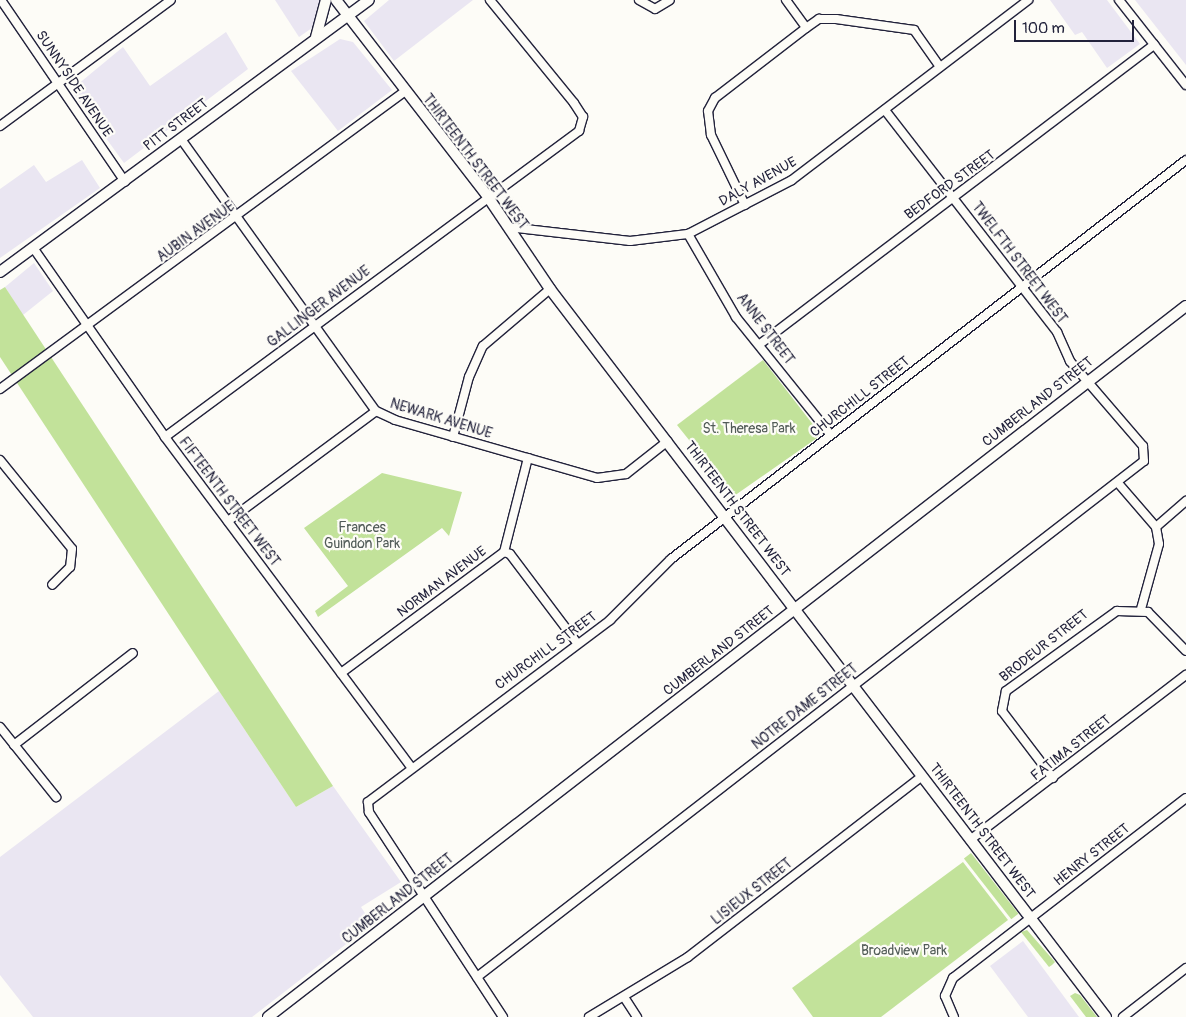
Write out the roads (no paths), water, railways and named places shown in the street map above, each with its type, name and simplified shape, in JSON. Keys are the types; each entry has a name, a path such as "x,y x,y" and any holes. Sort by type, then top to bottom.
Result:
{"street":[{"name":"SUNNYSIDE AVENUE","path":"2,0 125,182"},
{"path":"0,126 172,0"},
{"path":"316,38 326,0"},
{"name":"THIRTEENTH STREET WEST","path":"336,0 404,92 488,197 550,289 1106,1017"},
{"name":"PITT STREET","path":"0,272 125,182 369,0"},
{"name":"GALLINGER AVENUE","path":"165,437 579,131 582,117 490,0"},
{"path":"639,0 654,9 670,0"},
{"path":"786,0 806,28"},
{"name":"DALY AVENUE","path":"508,227 630,241 688,234 792,180 1028,0"},
{"path":"1119,0 1186,85"},
{"path":"745,205 711,135 708,111 715,98 806,28 819,19 836,19 914,30 940,67"},
{"name":"BEDFORD STREET","path":"760,344 1154,45"},
{"name":"AUBIN AVENUE","path":"0,389 90,326 404,92"},
{"name":"TWELFTH STREET WEST","path":"885,110 1023,287 1088,381 1143,446 1146,457"},
{"path":"181,139 238,217 313,327 376,411"},
{"name":"CHURCHILL STREET","path":"424,896 369,806 377,791 577,643 726,517 1186,160"},
{"name":"ANNE STREET","path":"688,234 736,317 760,344 831,434"},
{"name":"FIFTEENTH STREET WEST","path":"34,249 90,326 165,437 410,766"},
{"path":"453,436 468,377 483,346 550,289"},
{"name":"CUMBERLAND STREET","path":"268,1017 1186,306"},
{"name":"NEWARK AVENUE","path":"228,521 376,411 596,478 626,474 668,442"},
{"name":"NOTRE DAME STREET","path":"477,977 1118,483 1146,457"},
{"name":"NORMAN AVENUE","path":"341,673 504,552 528,458"},
{"path":"0,460 72,549 70,567 52,585"},
{"path":"1118,483 1156,527 1159,552 1141,609 1165,624 1186,651"},
{"path":"1156,527 1186,501"},
{"path":"504,552 510,554 577,643"},
{"name":"BRODEUR STREET","path":"1053,778 1002,711 1003,694 1100,619 1117,611 1141,609"},
{"path":"14,744 133,653"},
{"name":"FATIMA STREET","path":"970,840 1186,675"},
{"path":"0,726 56,797"},
{"name":"LISIEUX STREET","path":"589,1017 688,957 922,776"},
{"name":"HENRY STREET","path":"954,1017 945,996 953,978 1186,798"},
{"path":"424,896 503,1017"},
{"path":"1123,1017 1186,968"},
{"path":"624,997 637,1017"}],"park label":[{"name":"St. Theresa Park","path":"749,429"},
{"name":"Frances Guindon Park","path":"362,536"},
{"name":"Broadview Park","path":"904,951"}]}
